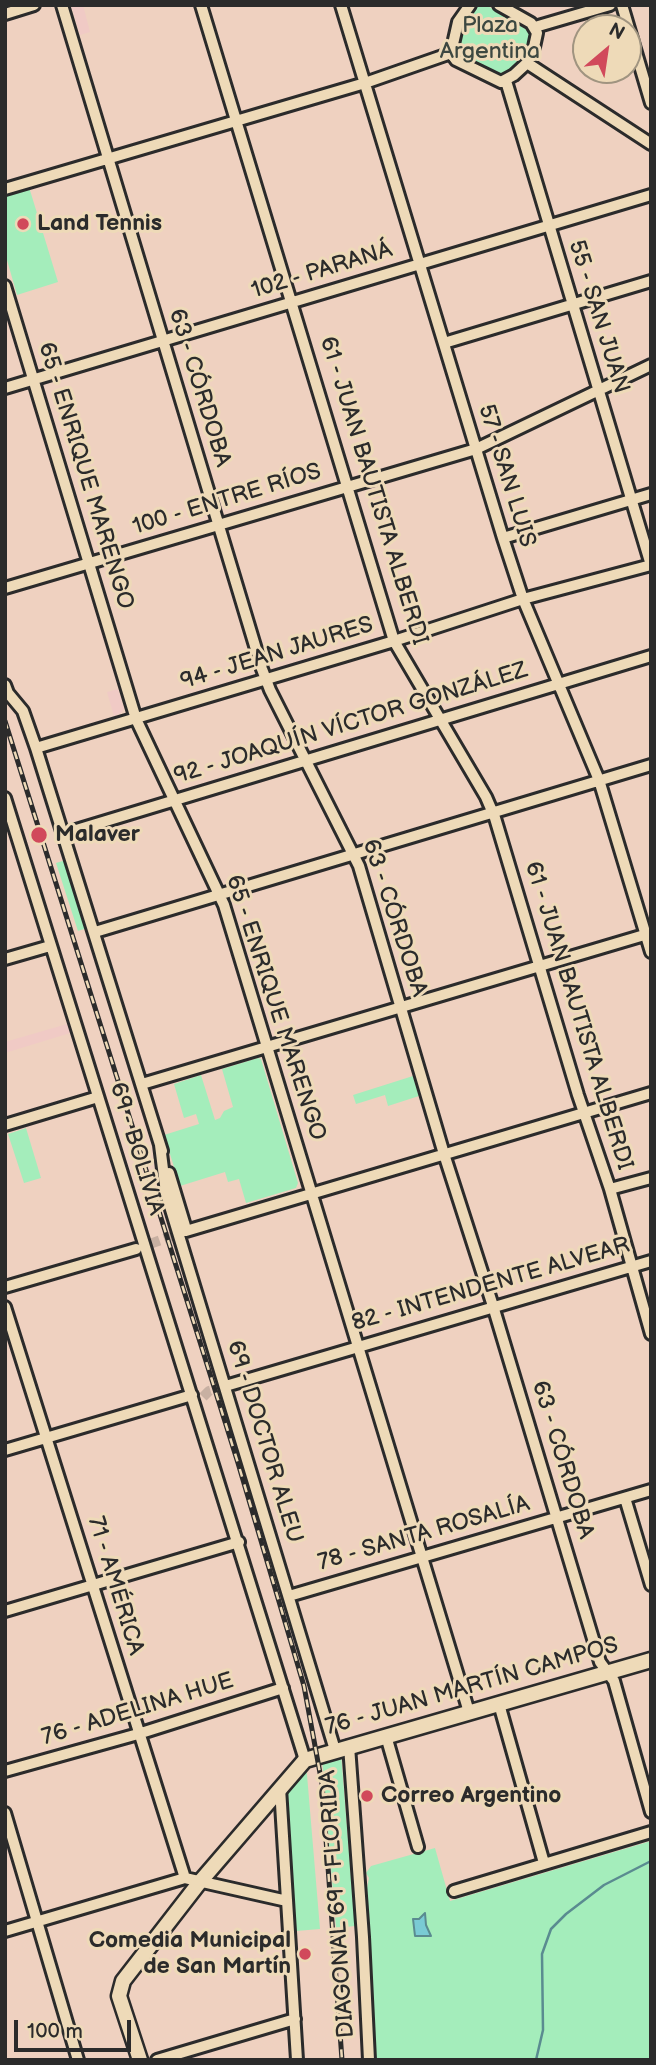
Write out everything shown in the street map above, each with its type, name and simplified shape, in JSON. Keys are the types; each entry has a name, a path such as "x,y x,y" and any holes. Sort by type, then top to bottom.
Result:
{"main road":[{"name":"76 - JUAN MARTÍN CAMPOS","path":"305,1760 651,1660"},
{"path":"140,2060 118,1996 119,1989 199,1883 305,1760"}],"street":[{"path":"5,14 34,5"},
{"name":"63 - CÓRDOBA","path":"62,5 266,679 355,854 600,1662 614,1681 651,1812"},
{"name":"61 - JUAN BAUTISTA ALBERDI","path":"201,5 394,641 493,813 610,1189 651,1334"},
{"name":"57 - SAN LUIS","path":"341,5 503,538 523,599 599,780 648,934 651,952"},
{"path":"453,5 466,9 454,33 451,53 456,60 496,80 506,81 527,63 536,39 535,27"},
{"path":"499,5 535,27 610,5"},
{"path":"622,5 651,103"},
{"path":"5,189 365,83 451,53"},
{"path":"527,63 651,145"},
{"name":"55 - SAN JUAN","path":"506,81 651,565"},
{"name":"102 - PARANÁ","path":"5,388 651,195"},
{"path":"444,343 651,281"},
{"name":"65 - ENRIQUE MARENGO","path":"5,286 136,719 220,895 469,1712"},
{"name":"100 - ENTRE RÍOS","path":"5,588 475,449 651,365"},
{"path":"503,538 651,494"},
{"name":"94 - JEAN JAURES","path":"36,748 394,641 523,599 651,565"},
{"name":"92 - JOAQUÍN VÍCTOR GONZÁLEZ","path":"63,834 651,656"},
{"name":"69 - DOCTOR ALEU","path":"5,685 23,711 95,932 160,1145 182,1231 289,1596 342,1748"},
{"path":"95,932 651,765"},
{"name":"69 - BOLIVIA","path":"5,798 142,1247 201,1406 227,1488 229,1512 305,1760"},
{"path":"142,1084 648,934"},
{"path":"5,959 50,946"},
{"path":"182,1231 651,1093"},
{"path":"5,1125 98,1097"},
{"path":"610,1189 651,1178"},
{"path":"5,1287 26,1281 42,1281 142,1247"},
{"name":"82 - INTENDENTE ALVEAR","path":"227,1385 333,1348 343,1350 651,1261"},
{"name":"71 - AMÉRICA","path":"5,1307 185,1878"},
{"path":"5,1450 197,1396"},
{"name":"78 - SANTA ROSALÍA","path":"289,1596 651,1490"},
{"path":"625,1498 651,1585"},
{"path":"5,1611 239,1542"},
{"name":"76 - ADELINA HUE","path":"5,1771 138,1734 283,1688"},
{"path":"499,1703 544,1863"},
{"path":"386,1736 418,1847"},
{"name":"DIAGONAL 69 - FLORIDA","path":"342,1748 362,1923 369,2060"},
{"path":"280,1788 297,2060"},
{"path":"5,1813 78,2060"},
{"path":"454,1891 651,1832"},
{"path":"5,1931 185,1878 287,1901"},
{"path":"157,2060 295,2019"}],"shaded area":[{"path":"71,5 83,5 90,32 80,35"},
{"path":"118,689 124,709 114,716 107,692"},
{"path":"67,1024 70,1033 5,1053 5,1042"}],"green space":[{"name":"Plaza Argentina","path":"480,5 486,5 530,31 530,42 522,60 514,69 503,75 497,75 457,52 460,26 470,12"},
{"name":"Land Tennis","path":"29,187 58,282 17,295 5,253 5,195"},
{"path":"66,860 87,928 78,931 56,863"},
{"path":"261,1059 298,1183 296,1188 246,1203 239,1179 228,1182 225,1172 180,1186 164,1135 199,1124 196,1114 184,1118 174,1084 201,1075 215,1120 233,1107 222,1069"},
{"path":"413,1076 419,1096 388,1106 385,1095 356,1104 353,1095"},
{"path":"26,1128 41,1178 24,1183 8,1134"},
{"path":"341,1754 355,1926 336,1928 322,1759"},
{"path":"306,1763 320,1929 296,1931 287,1786"},
{"path":"651,1841 651,2060 373,2060 367,1888 369,1878 366,1873 371,1866 435,1848 450,1901"}],"water":[{"path":"425,1913 431,1936 415,1936 413,1919 419,1919"}],"waterway":[{"path":"536,2060 543,2030 542,1954 551,1929 604,1885 651,1861"}],"tunnel":[{"path":"136,1249 186,1231"},
{"path":"203,1397 209,1391 229,1385"}],"railway":[{"path":"5,721 238,1463 304,1686 322,1784 342,2060"}],"place":[{"name":"Land Tennis","path":"23,224"},
{"name":"Malaver","path":"39,835"},
{"name":"Correo Argentino","path":"367,1796"},
{"name":"Comedia Municipal de San Martín","path":"305,1954"}]}
